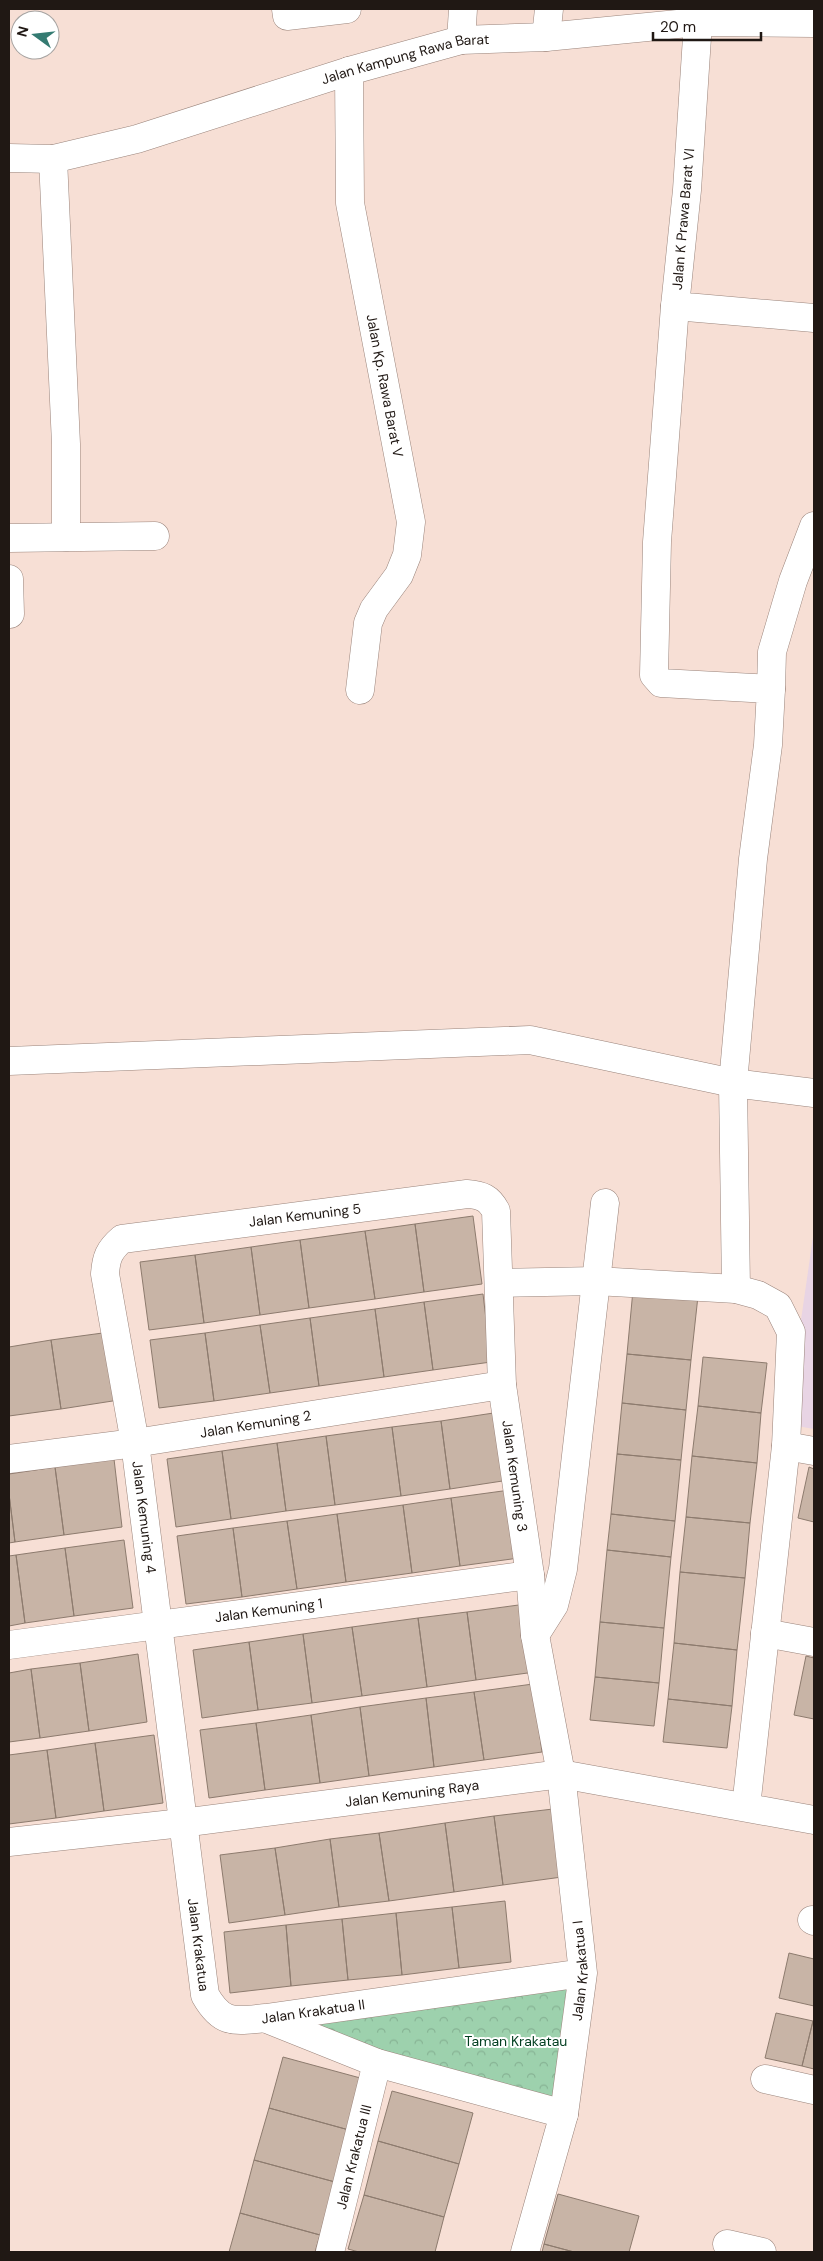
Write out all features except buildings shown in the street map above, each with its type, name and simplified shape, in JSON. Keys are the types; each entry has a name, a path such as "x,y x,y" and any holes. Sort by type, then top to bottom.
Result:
{"street":[{"path":"286,9 287,16 347,9"},
{"path":"461,40 463,9"},
{"path":"546,37 549,9"},
{"name":"Jalan Kampung Rawa Barat","path":"9,158 53,159 137,139 349,71 461,40 546,37 641,18 698,22 814,23"},
{"name":"Jalan K Prawa Barat VI","path":"698,22 687,190 675,306 814,318"},
{"name":"Jalan Kp. Rawa Barat V","path":"349,71 350,203 411,522 408,555 399,575 374,609 368,623 364,642 360,690"},
{"path":"53,159 66,444 66,537"},
{"path":"675,306 657,542 654,676 660,683 771,689"},
{"path":"736,1289 733,1083 753,859 768,745 772,652 793,581 814,526"},
{"path":"9,538 155,536"},
{"path":"9,579 10,614"},
{"path":"9,1061 530,1040 733,1083 814,1093"},
{"name":"Jalan Kemuning 5","path":"142,1236 467,1194"},
{"name":"Jalan Kemuning 3","path":"467,1194 481,1195 491,1201 496,1211 502,1385 530,1575 535,1635 560,1774"},
{"path":"535,1635 554,1605 563,1569 605,1203"},
{"name":"Jalan Kemuning 4","path":"142,1236 122,1239 112,1247 106,1259 105,1274 135,1443 182,1823"},
{"path":"498,1283 596,1281 736,1289 758,1295 778,1306 791,1332 786,1446 746,1807"},
{"name":"Jalan Kemuning 2","path":"9,1459 135,1443 502,1385"},
{"path":"786,1446 814,1451"},
{"name":"Jalan Kemuning 1","path":"9,1645 530,1575"},
{"path":"765,1633 814,1642"},
{"name":"Jalan Kemuning Raya","path":"9,1842 182,1823 560,1774 814,1820"},
{"name":"Jalan Krakatua I","path":"525,2252 564,2114 583,1973 560,1774"},
{"name":"Jalan Krakatua","path":"182,1823 205,1995 213,2010 225,2018 238,2021 266,2018"},
{"name":"Jalan Krakatua II","path":"266,2018 583,1973"},
{"name":"Jalan Krakatua II","path":"266,2018 377,2063 564,2114"},
{"name":"Jalan Krakatua III","path":"330,2252 377,2063"},
{"path":"765,2079 814,2090"},
{"path":"727,2244 762,2252"}],"shaded area":[{"path":"814,1230 814,1429 786,1424"}],"green space":[{"name":"Taman Krakatau","path":"583,1973 564,2114 266,2018"}]}
